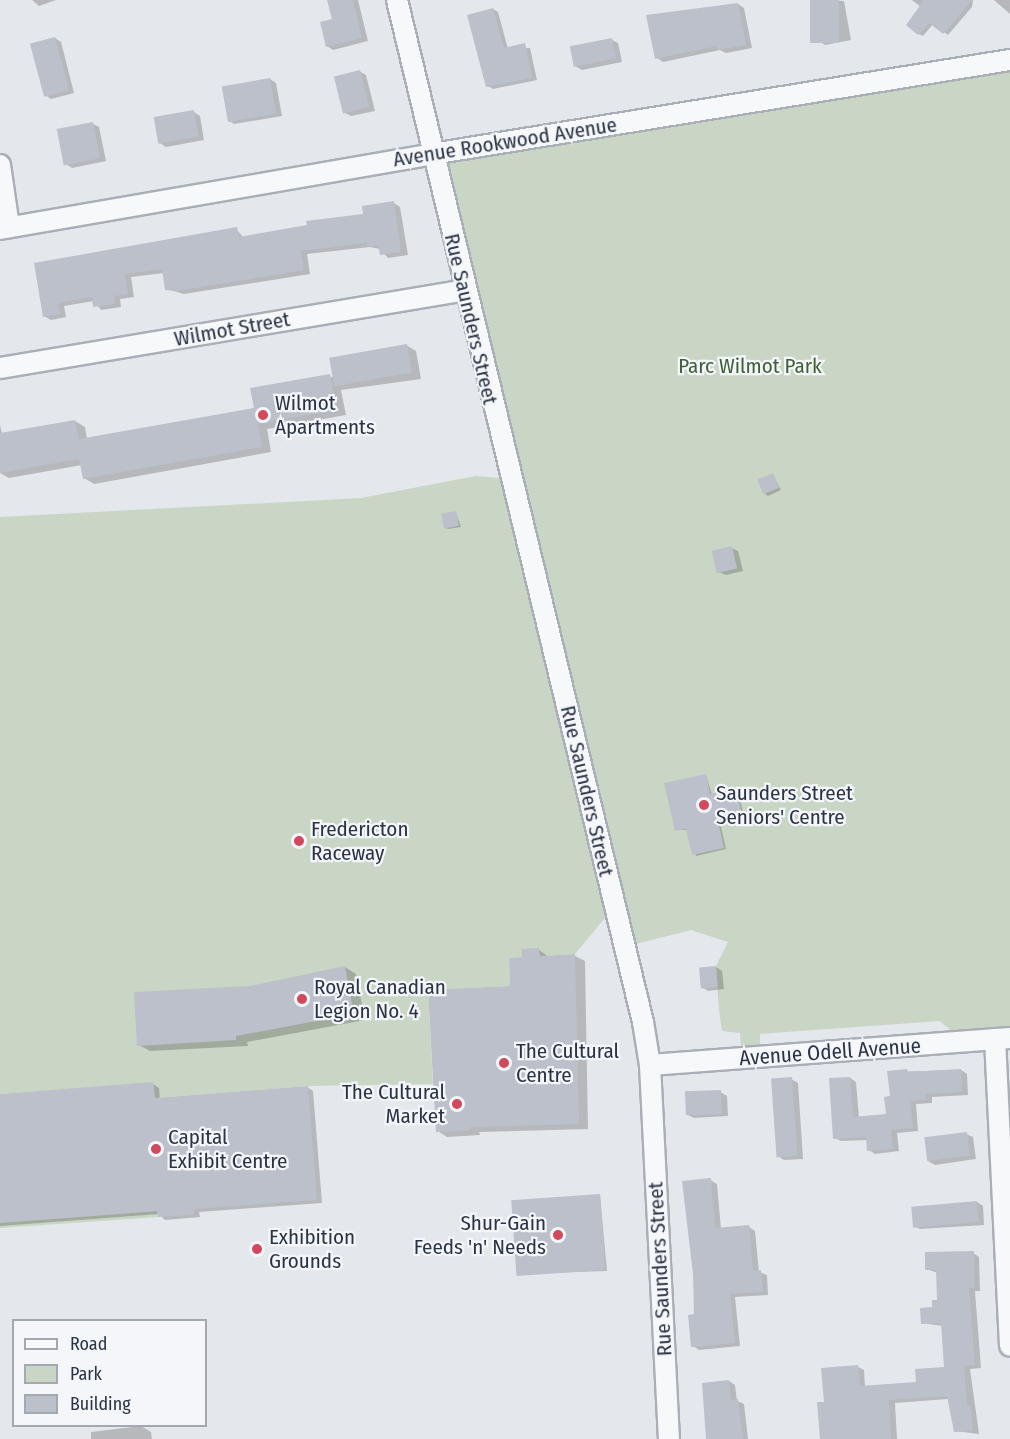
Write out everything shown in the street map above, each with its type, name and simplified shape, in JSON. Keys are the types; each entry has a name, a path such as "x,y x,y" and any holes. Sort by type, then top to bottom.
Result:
{"street":[{"name":"Rue Saunders Street","path":"397,0 465,290 644,1022 650,1065 669,1439"},
{"name":"Avenue Rookwood Avenue","path":"4,228 432,153 1010,60"},
{"path":"0,165 4,228"},
{"name":"Wilmot Street","path":"0,368 465,290"},
{"path":"1003,1039 1010,1346"},
{"name":"Avenue Odell Avenue","path":"650,1065 1003,1039"}],"green space":[{"name":"Parc Wilmot Park","path":"1010,60 1010,1029 955,1034 940,1021 760,1034 760,1057 742,1058 740,1033 722,1031 719,1010 716,966 728,942 691,930 624,947 614,907 575,954 540,956 522,949 522,957 509,958 510,986 428,990 433,1084 308,1086 155,1098 153,1083 0,1094 0,517 361,498 476,476 510,479 432,154"},
{"path":"157,1211 158,1217 0,1228 0,1223"}],"building":[{"path":"327,0 353,0 362,38 326,47 320,22 332,19"},
{"path":"810,0 839,0 839,43 810,43"},
{"path":"924,0 972,0 943,34 929,23 918,35 906,25"},
{"path":"738,3 746,45 718,50 717,46 655,59 646,15"},
{"path":"493,8 504,48 525,43 532,78 486,87 467,15"},
{"path":"55,37 69,90 44,97 30,44"},
{"path":"612,38 616,59 574,67 570,46"},
{"path":"360,70 369,107 343,113 334,77"},
{"path":"270,78 276,113 228,122 222,87"},
{"path":"194,110 199,137 158,144 154,117"},
{"path":"93,122 100,158 64,165 57,129"},
{"path":"394,201 401,252 380,255 378,245 367,247 367,243 301,251 304,270 177,291 165,290 162,269 125,274 128,294 114,296 115,304 93,307 92,297 58,303 60,314 43,317 34,263 237,227 239,237 307,225 306,221 363,214 362,206"},
{"path":"407,344 412,373 334,386 329,358"},
{"name":"Wilmot Apartments","path":"330,374 337,410 258,424 262,447 83,479 79,459 0,473 0,433 75,420 79,439 254,408 250,388"},
{"path":"773,473 779,488 763,494 757,479"},
{"path":"456,511 459,526 444,529 441,514"},
{"path":"732,546 737,568 717,573 712,551"},
{"name":"Saunders Street Seniors' Centre","path":"706,774 710,794 736,788 742,816 718,821 724,848 692,855 686,829 675,831 664,783"},
{"name":"The Cultural Centre","path":"539,948 540,956 575,954 579,1124 470,1127 470,1130 436,1132 428,990 510,986 509,958 522,957 522,949"},
{"path":"345,966 354,1014 236,1036 236,1040 137,1046 134,992 250,986"},
{"path":"716,966 718,987 701,988 699,967"},
{"path":"907,1069 908,1072 961,1069 962,1092 926,1094 926,1100 910,1101 913,1128 891,1130 893,1149 867,1151 866,1137 833,1139 829,1078 850,1077 853,1117 886,1114 884,1097 890,1096 887,1071"},
{"path":"792,1077 798,1156 777,1157 771,1078"},
{"name":"Capital Exhibit Centre","path":"153,1082 155,1098 308,1086 317,1200 194,1209 194,1214 176,1216 158,1217 157,1211 0,1223 0,1094"},
{"path":"721,1090 722,1114 686,1115 685,1091"},
{"path":"967,1132 970,1156 927,1161 924,1137"},
{"path":"711,1178 715,1228 749,1225 753,1271 761,1270 763,1292 730,1294 735,1343 691,1347 688,1315 694,1314 693,1274 682,1181"},
{"name":"Shur-Gain Feeds 'n' Needs","path":"600,1194 605,1270 517,1276 511,1200"},
{"path":"977,1201 979,1222 913,1228 911,1207"},
{"path":"974,1251 974,1288 969,1288 975,1365 964,1366 967,1405 971,1405 973,1431 954,1432 947,1396 889,1400 891,1439 820,1439 817,1402 824,1402 821,1368 858,1365 860,1386 916,1382 915,1369 944,1367 941,1323 921,1324 920,1308 932,1307 932,1300 937,1300 936,1270 925,1270 925,1252"},
{"path":"729,1380 731,1400 738,1399 743,1439 706,1439 702,1383"}],"place":[{"name":"Wilmot Apartments","path":"263,415"},
{"name":"Saunders Street Seniors' Centre","path":"704,805"},
{"name":"Fredericton Raceway","path":"299,841"},
{"name":"Royal Canadian Legion No. 4","path":"302,999"},
{"name":"The Cultural Centre","path":"504,1063"},
{"name":"The Cultural Market","path":"457,1104"},
{"name":"Capital Exhibit Centre","path":"156,1149"},
{"name":"Shur-Gain Feeds 'n' Needs","path":"558,1235"},
{"name":"Exhibition Grounds","path":"257,1249"}]}
